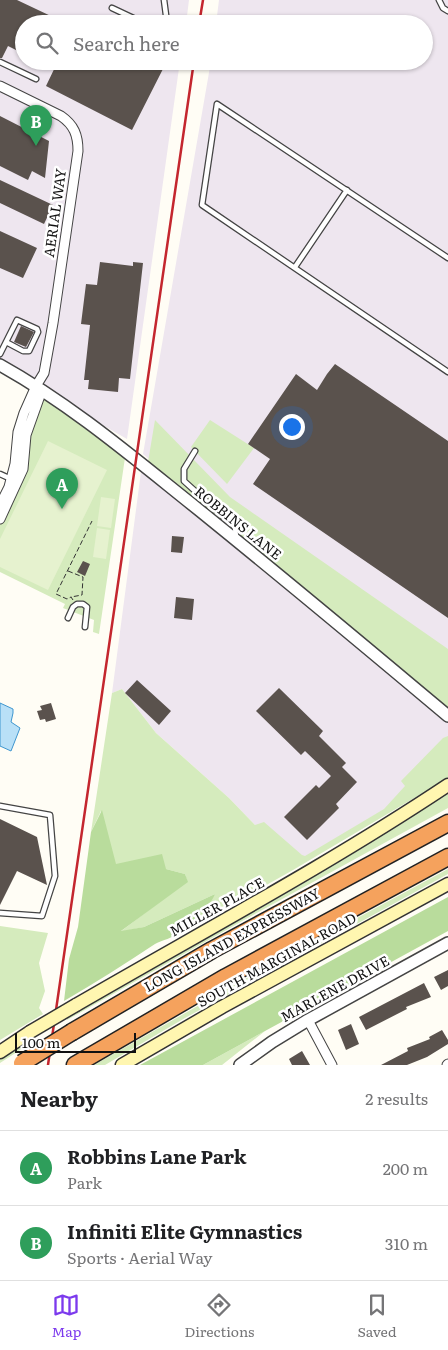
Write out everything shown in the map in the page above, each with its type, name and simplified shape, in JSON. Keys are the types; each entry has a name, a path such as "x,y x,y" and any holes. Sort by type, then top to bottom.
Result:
{"highway":[{"name":"LONG ISLAND EXPRESSWAY","path":"21,1064 212,950 448,823"},
{"path":"75,1065 226,977 448,857"}],"main road":[{"name":"MILLER PLACE","path":"0,1052 76,1005 307,874 434,795 448,784"},
{"name":"SOUTH MARGINAL ROAD","path":"122,1065 222,1007 448,884"}],"street":[{"name":"AERIAL WAY","path":"1,88 61,116 75,130 78,139 78,151 51,335 39,388"},
{"name":"ROBBINS LANE","path":"0,365 39,388 97,428 322,610 448,716"},
{"path":"0,505 15,464 18,432 24,413 39,388"},
{"path":"0,519 23,469 26,435 39,388"},
{"name":"MARLENE DRIVE","path":"240,1065 272,1042 308,1020 448,942"},
{"path":"308,1020 332,1065"}],"lane":[{"path":"164,0 166,15"},
{"path":"439,0 443,8 448,12"},
{"path":"112,8 127,15"},
{"path":"0,62 15,69"},
{"path":"17,70 36,79"},
{"path":"448,258 217,104 202,205 448,372"},
{"path":"295,267 347,190"},
{"path":"0,354 17,320 37,329 38,332 51,335"},
{"path":"12,331 18,333"},
{"path":"6,342 23,352 29,351 38,332"},
{"path":"195,451 184,469 184,481 235,526 237,541"},
{"path":"0,474 11,479"},
{"path":"68,618 76,605 83,604 87,607 85,627"},
{"path":"0,806 50,815 55,876 42,916 0,913"}],"path":[{"path":"68,570 83,577 82,595 67,599 56,594 92,521"},
{"path":"71,597 76,605"}],"shaded area":[{"path":"0,0 189,0 187,15 15,15 15,70 179,70 127,439 0,366"},
{"path":"219,0 448,0 448,774 304,863 255,825 229,798 156,733 122,689 112,693 142,464 418,690 143,454 209,70 433,70 433,15 217,15"}],"green space":[{"path":"46,393 126,451 99,634 93,632 94,620 63,608 65,604 0,572 0,524 25,471 29,434"},
{"path":"155,420 230,497 448,649 448,713 147,468"},
{"path":"210,420 254,448 227,484 191,447"},
{"path":"48,441 107,470 48,590 0,567 0,539"},
{"path":"101,497 115,499 111,528 97,526"},
{"path":"97,528 110,530 106,559 93,557"},
{"path":"122,689 156,733 229,798 255,825 264,822 305,856 384,809 405,786 401,781 443,738 448,736 448,778 293,870 179,934 195,921 215,894 144,927 120,932 187,881 185,874 166,869 115,864 101,811 91,832 112,693"},
{"path":"448,793 448,808 67,1020 68,1016 291,887"},
{"path":"102,810 116,864 162,854 166,869 185,874 188,882 121,931 144,927 215,894 205,910 180,933 155,944 64,1001 69,959 78,927 91,832"},
{"path":"448,869 448,874 185,1018 105,1065 94,1065 259,971"},
{"path":"448,897 448,931 203,1065 140,1065"},
{"path":"0,926 48,933 39,963 45,991 39,1008 43,1014 0,1040"},
{"path":"265,1031 222,1065 203,1065"},
{"path":"35,1037 34,1041 0,1063 0,1059"}],"water":[{"path":"0,703 13,709 11,722 20,728 11,751 0,746"}],"building":[{"path":"0,0 17,0 49,15 15,15 15,50 8,46 2,58 0,58"},
{"path":"54,70 162,70 132,130 46,86"},
{"path":"0,116 49,141 45,178 32,171 28,180 0,166"},
{"path":"0,180 53,205 44,224 0,203"},
{"path":"0,231 37,248 23,278 0,268"},
{"path":"100,262 133,266 133,262 143,263 130,379 119,378 118,392 88,389 89,380 84,380 90,325 81,324 86,284 97,285"},
{"path":"21,326 34,332 26,347 14,342"},
{"path":"335,364 448,441 448,618 253,484 270,459 248,444 296,374 317,390"},
{"path":"172,536 184,537 182,553 171,552"},
{"path":"83,561 90,564 85,576 77,572"},
{"path":"176,597 194,599 192,620 174,618"},
{"path":"137,680 171,711 159,725 125,693"},
{"path":"279,688 323,731 319,736 346,763 342,767 357,782 336,804 339,808 307,840 284,817 316,785 319,788 331,776 305,751 301,755 256,711"},
{"path":"51,703 56,719 46,722 45,719 40,720 37,711 42,710 40,706"},
{"path":"0,819 37,837 47,885 17,871 0,905"},
{"path":"448,970 448,986 441,990 434,977"},
{"path":"424,983 431,997 406,1007 407,1009 366,1030 359,1017"},
{"path":"351,1024 359,1044 346,1050 338,1030"},
{"path":"442,1030 448,1040 448,1044 427,1057 407,1065 381,1065 408,1051 407,1048 430,1039 429,1037"},
{"path":"302,1051 310,1065 292,1065 289,1059"}],"railway":[{"path":"200,15 203,0"},
{"path":"48,1065 193,70"}],"place":[{"name":"Infiniti Elite Gymnastics","path":"36,146"},
{"name":"Robbins Lane Park","path":"62,509"}]}
